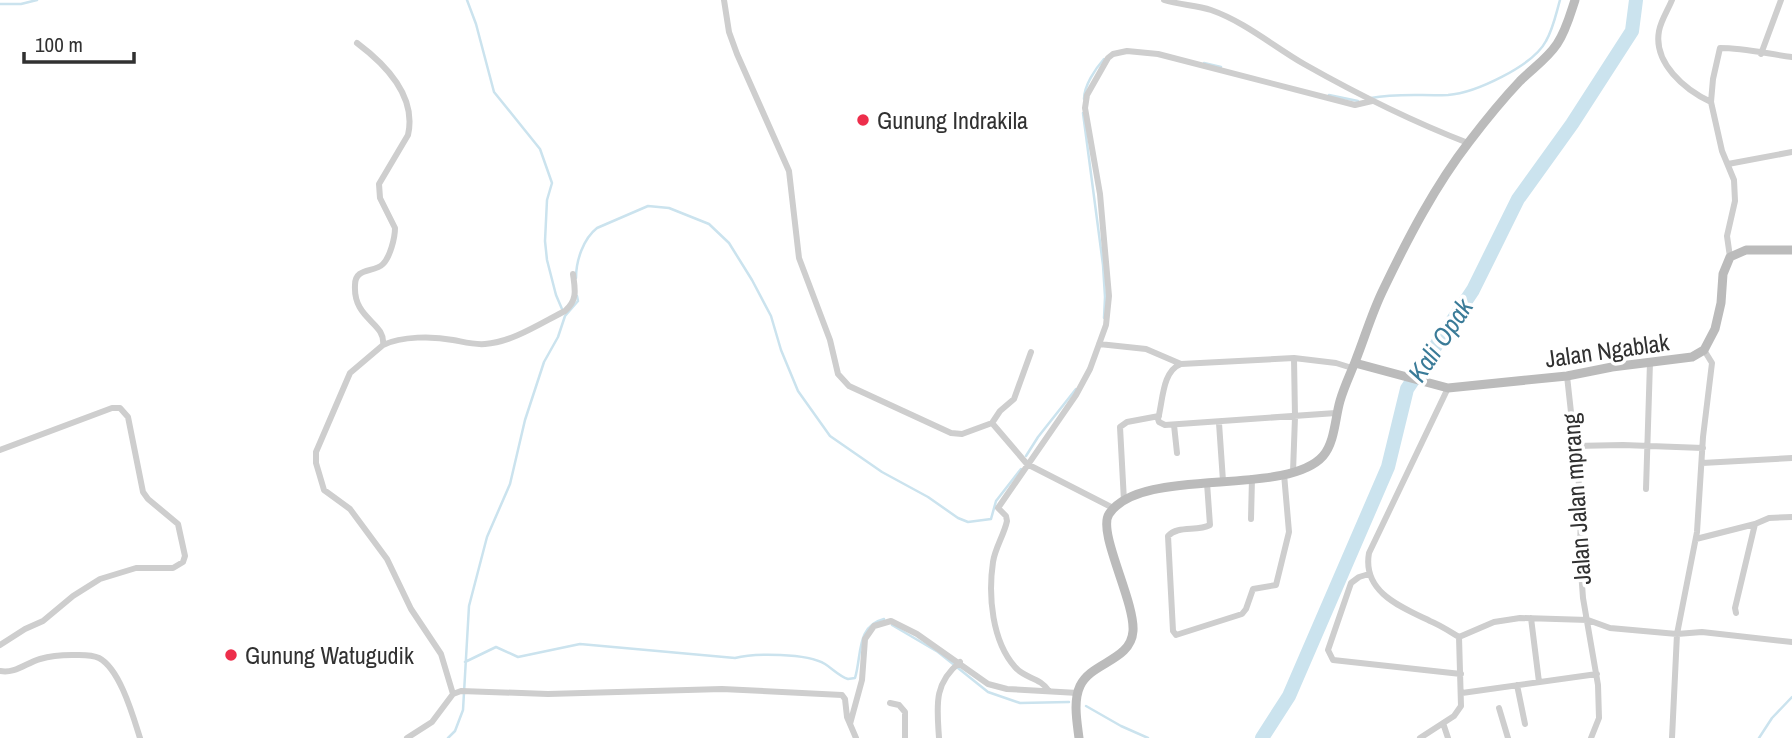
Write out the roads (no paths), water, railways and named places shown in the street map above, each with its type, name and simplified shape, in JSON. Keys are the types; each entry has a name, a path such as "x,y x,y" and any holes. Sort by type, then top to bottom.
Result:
{"main road":[{"path":"1079,738 1077,693 1081,684 1087,676 1124,651 1133,631 1126,590 1106,526 1107,517 1113,508 1145,492 1288,473 1318,462 1326,454 1331,443 1336,413 1383,289 1418,222 1468,143 1519,82 1546,59 1558,42 1575,0"},
{"path":"1730,257 1746,250 1792,252"},
{"name":"Jalan Ngablak","path":"1354,366 1390,372 1448,388 1567,376 1612,367 1692,357 1704,350 1718,318 1723,274 1730,257"}],"street":[{"path":"723,0 729,32 737,54 789,171 799,258 842,380 849,386 951,433 962,434 992,423 1000,411 1014,400 1031,352"},
{"path":"1164,0 1212,10 1372,101 1414,122 1468,143"},
{"path":"1672,0 1659,28 1660,50 1670,70 1682,83 1696,95 1711,102"},
{"path":"1761,54 1781,0"},
{"path":"357,43 381,62 394,77 405,102 410,126 408,135 379,184 380,198 395,228 385,261 379,267 360,273 355,282 358,307 382,333 383,345"},
{"path":"1730,257 1727,236 1735,201 1734,180 1722,151 1711,102 1720,48 1737,48 1792,57"},
{"path":"1049,691 1041,680 1017,670 1000,645 994,622 993,564 1007,521 998,508 1076,395 1090,369 1106,325 1109,296 1100,194 1085,102 1090,89 1108,58 1128,51 1158,54 1355,106 1372,101"},
{"path":"1728,164 1792,152"},
{"path":"453,694 441,654 408,603 391,566 350,509 324,490 316,463 316,452 350,373 383,345 401,339 452,340 474,344 504,340 573,305 573,274"},
{"path":"1099,345 1146,349 1181,364"},
{"path":"1672,738 1678,634 1696,539 1712,363 1704,350"},
{"path":"1336,413 1174,425 1162,425 1159,416 1168,374 1181,364 1294,358 1354,366"},
{"path":"1207,482 1210,525 1204,529 1175,530 1168,536 1173,631 1176,635 1242,614 1253,589 1276,586 1289,532 1288,473 1295,416 1294,358"},
{"path":"1646,489 1650,362"},
{"name":"Jalan Jalan mprang","path":"1567,376 1581,503 1582,579 1588,638 1597,674 1599,718 1591,738"},
{"path":"1448,388 1369,553 1369,574 1392,602 1459,637 1507,619 1531,618 1588,620 1610,628 1678,634 1702,632 1792,642"},
{"path":"0,450 120,408 128,417 143,492 178,524 184,556 183,562 173,568 136,568 100,579 73,596 43,621 0,645"},
{"path":"1124,501 1120,428 1127,422 1159,416"},
{"path":"992,423 1027,464 1113,508"},
{"path":"1219,423 1223,481"},
{"path":"1174,425 1177,453"},
{"path":"1574,446 1703,449"},
{"path":"1702,463 1792,458"},
{"path":"1251,519 1252,478"},
{"path":"1696,539 1769,518 1792,517"},
{"path":"1736,613 1755,524"},
{"path":"1369,574 1351,583 1328,650 1333,660 1461,674"},
{"path":"1531,618 1539,682"},
{"path":"850,726 862,680 865,639 874,626 891,621 900,624 988,684 1077,693"},
{"path":"1420,738 1458,712 1462,693 1459,637"},
{"path":"0,671 10,673 52,656 91,655 99,658 106,663 125,693 140,738"},
{"path":"939,738 937,696 945,678 958,663"},
{"path":"1462,693 1597,674"},
{"path":"1517,685 1525,724"},
{"path":"407,738 432,722 453,694 461,691 624,693 722,689 837,693 845,699 850,726 856,738"},
{"path":"890,703 899,705 905,712 905,738"},
{"path":"1499,708 1508,738"},
{"path":"1443,723 1448,738"}],"waterway":[{"path":"0,4 21,4 37,0"},
{"path":"467,0 494,92 540,149 552,183 547,200 545,241 547,260 562,309"},
{"path":"1371,98 1448,95 1473,89 1502,77 1529,60 1546,41 1560,0"},
{"name":"Kali Opak","path":"1262,738 1289,696 1388,467 1407,389 1473,290 1518,199 1572,124 1632,31 1636,0"},
{"path":"1084,99 1091,78 1104,59"},
{"path":"1204,63 1221,67"},
{"path":"1329,95 1358,101"},
{"path":"1083,113 1103,265 1104,318"},
{"path":"576,278 581,251 592,233 597,228 648,206 669,208 709,224 729,243 752,280 771,316 781,350 798,391 830,436 882,472 968,522 991,519 996,501 1021,469"},
{"path":"448,738 455,731 463,710 469,606 487,537 510,484 525,420 544,362 558,337 565,316 578,301 577,296"},
{"path":"1026,456 1076,389"},
{"path":"465,662 496,647 518,657 580,644 735,658 794,656 817,660 848,679 855,678 864,635 875,623 884,619"},
{"path":"892,625 938,652 988,692 1020,703 1069,702"},
{"path":"1759,738 1772,718 1792,697"},
{"path":"1086,706 1148,738"}],"place":[{"name":"Gunung Indrakila","path":"863,120"},
{"name":"Gunung Watugudik","path":"231,655"}]}
